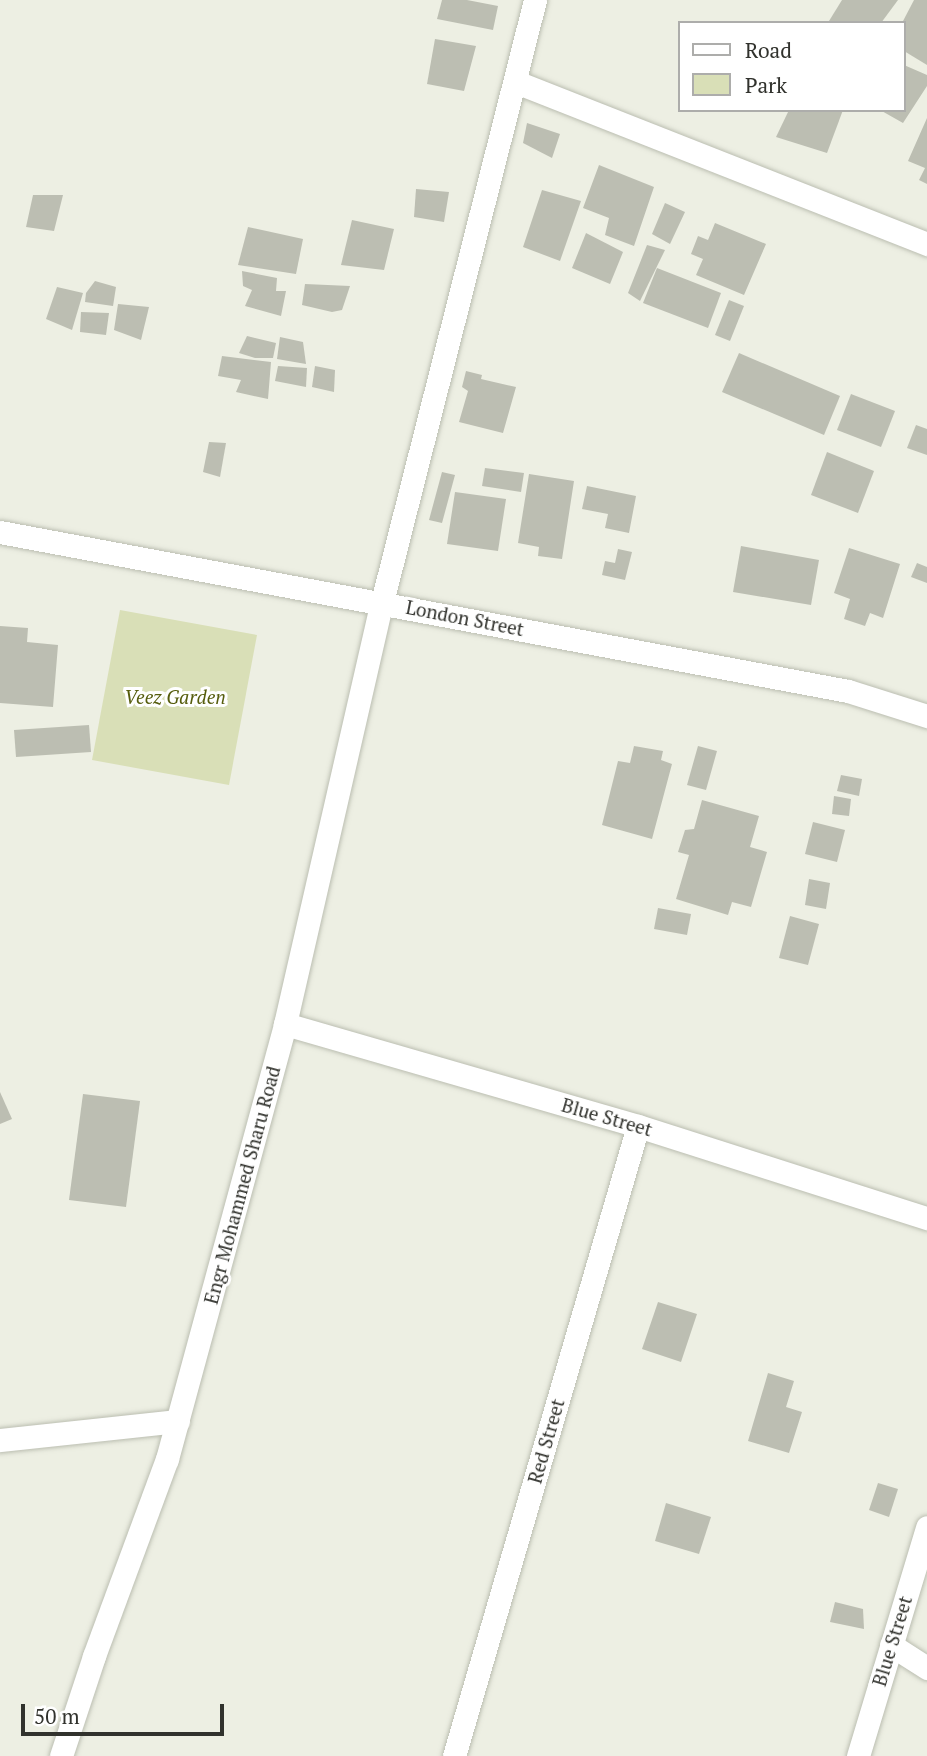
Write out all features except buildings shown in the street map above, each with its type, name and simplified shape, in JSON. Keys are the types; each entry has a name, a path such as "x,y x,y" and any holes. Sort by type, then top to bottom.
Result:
{"street":[{"name":"Engr Mohammed Sharu Road","path":"61,1756 94,1656 167,1459 178,1421 285,1024 382,603 536,0"},
{"path":"516,82 927,244"},
{"name":"London Street","path":"0,532 848,691 926,712"},
{"name":"Blue Street","path":"285,1024 638,1126 927,1218"},
{"name":"Red Street","path":"454,1756 638,1126"},
{"path":"0,1440 178,1421"},
{"name":"Blue Street","path":"858,1756 927,1527"},
{"path":"891,1645 927,1668"}],"green space":[{"name":"Veez Garden","path":"120,610 257,635 229,785 92,760"}]}
